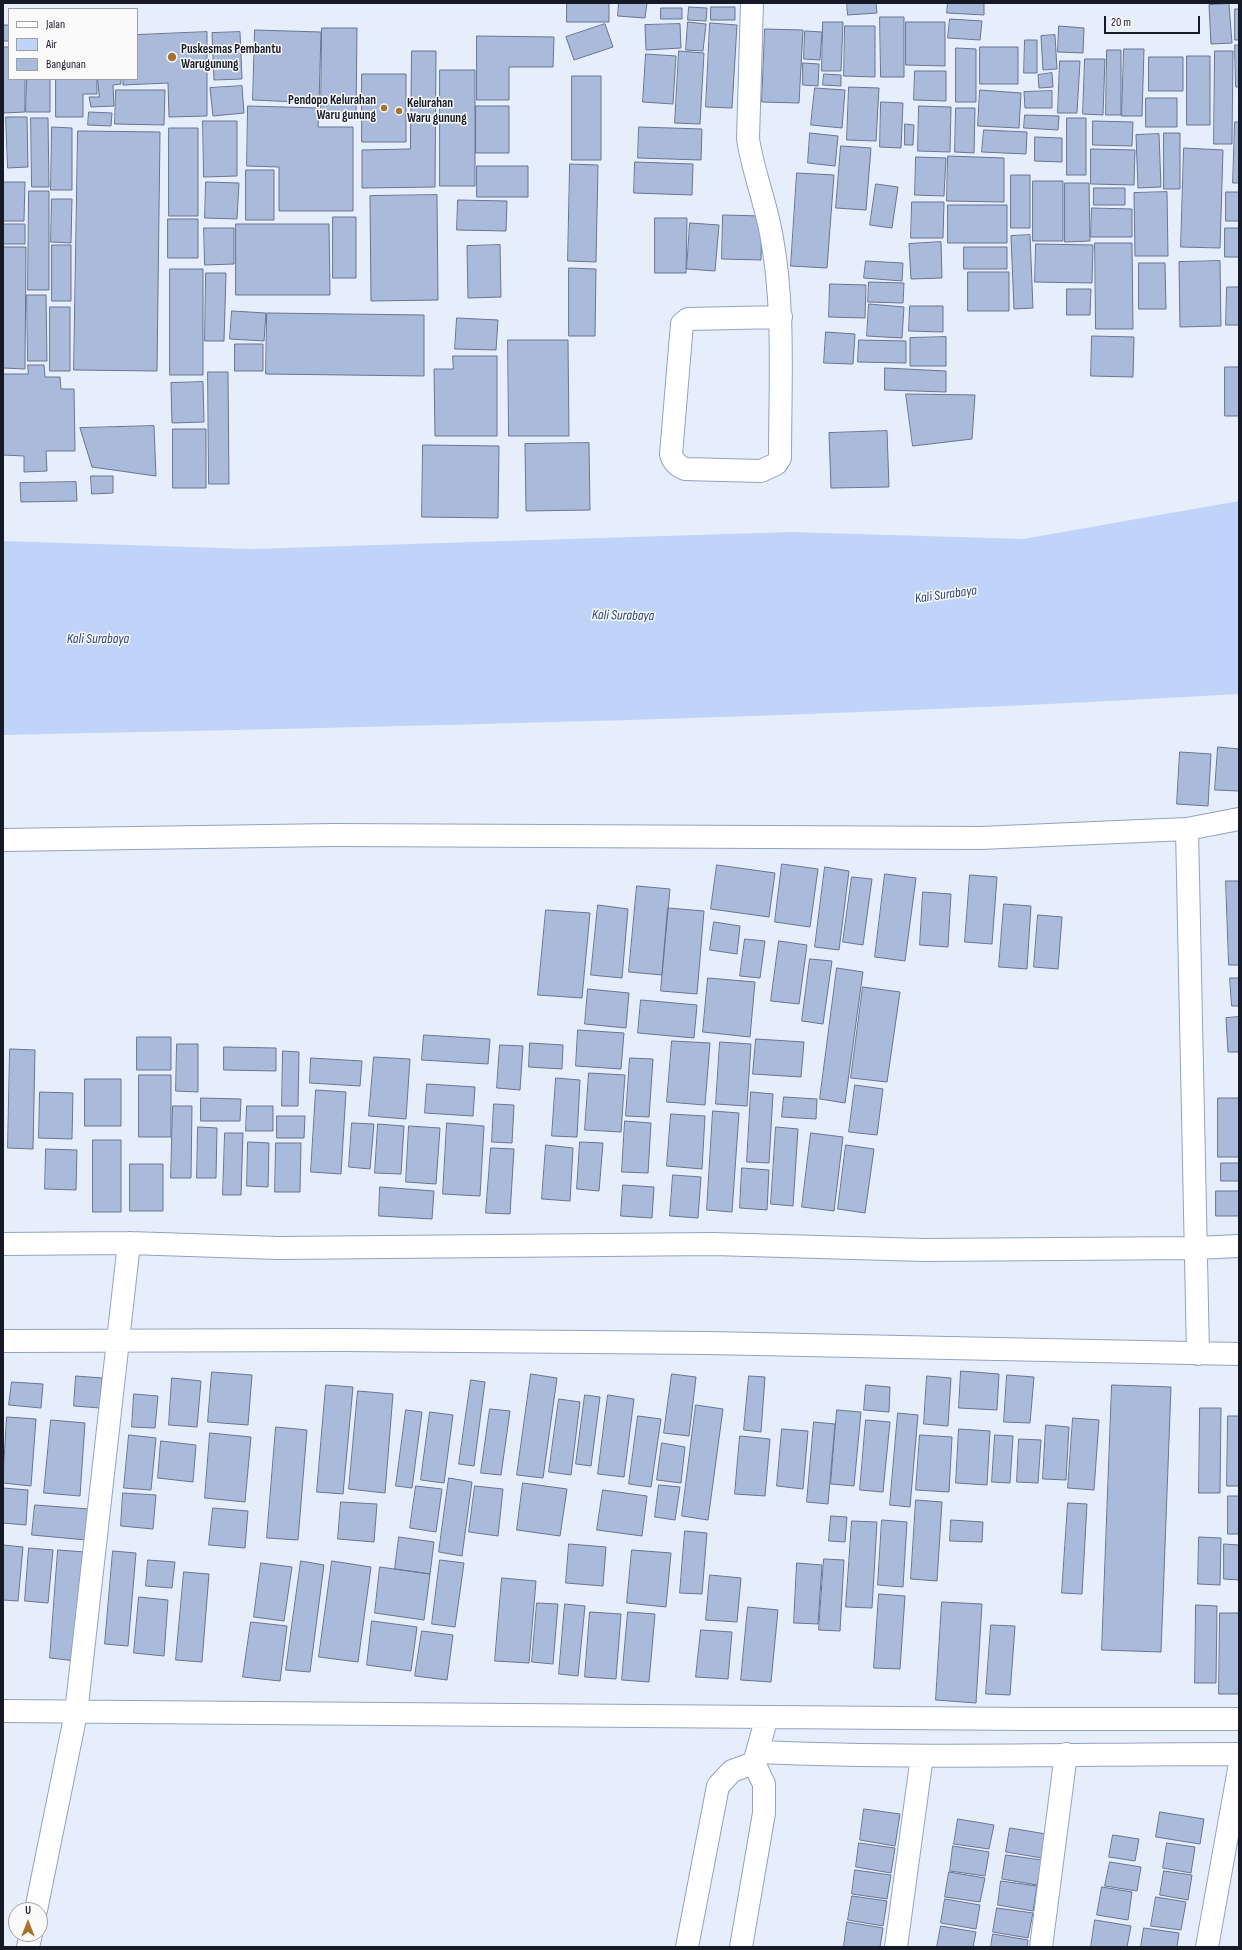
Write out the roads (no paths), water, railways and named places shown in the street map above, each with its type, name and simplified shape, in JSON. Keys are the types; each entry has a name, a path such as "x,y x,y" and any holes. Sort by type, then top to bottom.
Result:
{"street":[{"path":"752,3 748,138 751,159 771,234 781,317 780,458 776,464 761,471 685,469 679,466 672,459 671,454 682,324 688,319 781,317"},
{"path":"3,840 334,835 980,838 1187,829 1239,819"},
{"path":"1187,829 1198,1344"},
{"path":"3,1244 128,1251 713,1244 1196,1257 1239,1246"},
{"path":"38,1902 76,1712 120,1333 128,1251"},
{"path":"3,1341 120,1333 342,1340 1198,1344 1239,1354"},
{"path":"3,1711 1028,1719 1239,1719"},
{"path":"741,1947 764,1814 764,1784 757,1757 767,1717"},
{"path":"1041,1947 1066,1754"},
{"path":"687,1947 718,1786 732,1771 757,1757 836,1755 922,1756 1239,1754"},
{"path":"896,1947 922,1756"},
{"path":"1207,1947 1239,1769"}],"water":[{"name":"Kali Surabaya","path":"1239,501 1239,694 776,715 3,735 3,541 252,549 791,532 1023,539"}],"place":[{"name":"Puskesmas Pembantu Warugunung","path":"172,57"},
{"name":"Pendopo Kelurahan Waru gunung","path":"384,108"},
{"name":"Kelurahan Waru gunung","path":"399,111"}]}
